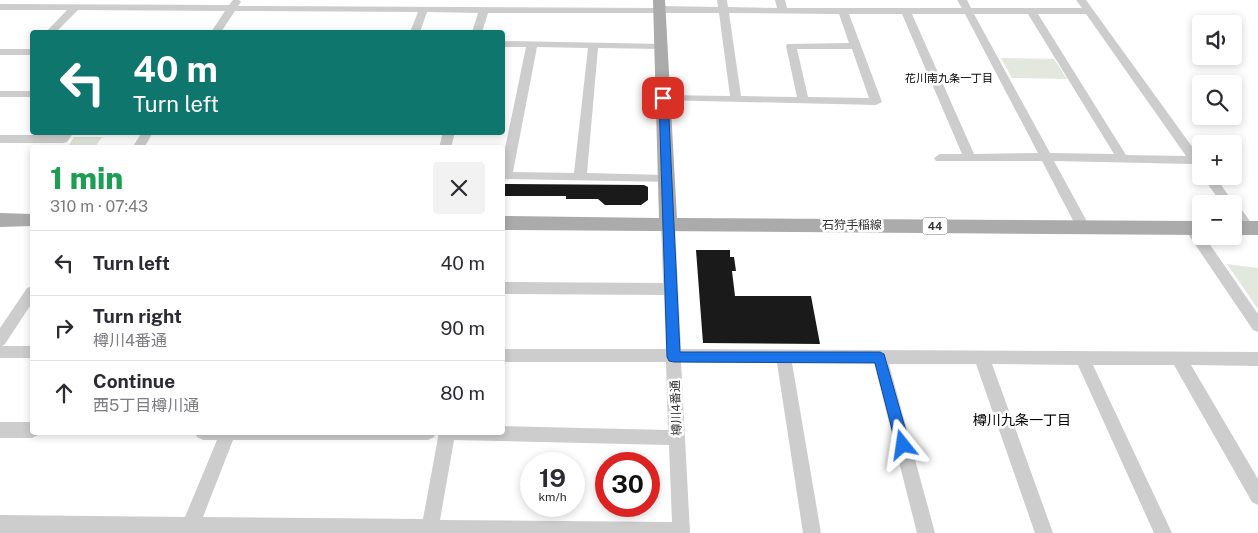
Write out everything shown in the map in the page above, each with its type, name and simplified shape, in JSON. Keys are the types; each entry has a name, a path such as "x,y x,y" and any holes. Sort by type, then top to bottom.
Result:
{"main road":[{"path":"660,7 668,224"},
{"path":"0,220 30,220"},
{"name":"石狩手稲線","path":"505,223 1192,228"}],"street":[{"path":"590,11 591,0"},
{"path":"780,0 783,11"},
{"path":"962,0 1083,227"},
{"path":"1081,0 1192,156"},
{"path":"0,7 54,4 75,8 113,4 357,4 478,7 533,5 590,11 722,5 783,11 1089,11"},
{"path":"217,30 235,4"},
{"path":"722,5 736,100"},
{"path":"415,30 420,6"},
{"path":"477,30 478,7"},
{"path":"53,30 75,8"},
{"path":"663,98 876,102 843,11"},
{"path":"906,11 970,158"},
{"path":"1031,11 1124,159"},
{"path":"505,44 660,46"},
{"path":"532,45 506,160 506,176 666,179"},
{"path":"580,177 592,45"},
{"path":"804,101 791,46 856,46"},
{"path":"0,52 30,52"},
{"path":"0,94 30,94"},
{"path":"0,139 63,139 66,135"},
{"path":"940,158 1124,159 1192,164"},
{"name":"樽川4番通","path":"668,224 681,532"},
{"path":"1207,245 1258,326"},
{"path":"505,288 671,289"},
{"path":"1,337 30,295"},
{"path":"0,352 30,352"},
{"path":"505,355 1258,359"},
{"path":"784,358 812,533"},
{"path":"880,358 926,533"},
{"path":"982,358 1044,533"},
{"path":"1083,359 1163,533"},
{"path":"1179,359 1258,496"},
{"path":"0,430 30,430"},
{"path":"505,434 677,438"},
{"path":"189,530 227,435"},
{"path":"429,531 446,435"},
{"path":"0,524 189,530 681,532"}],"shaded area":[{"path":"1001,58 1054,59 1067,79 1012,78"},
{"path":"74,137 102,137 96,145 69,145"},
{"path":"1227,264 1258,268 1258,309"}],"building":[{"path":"505,184 644,185 648,187 648,200 641,205 605,205 598,199 566,199 566,196 505,196"},
{"path":"696,250 730,250 730,257 734,257 736,271 732,271 735,296 811,296 820,344 703,343"}],"district":[{"name":"花川南九条一丁目","path":"949,78"},
{"name":"樽川九条一丁目","path":"1022,420"}],"route":[{"path":"663,98 674,357 880,358 903,445"}]}
